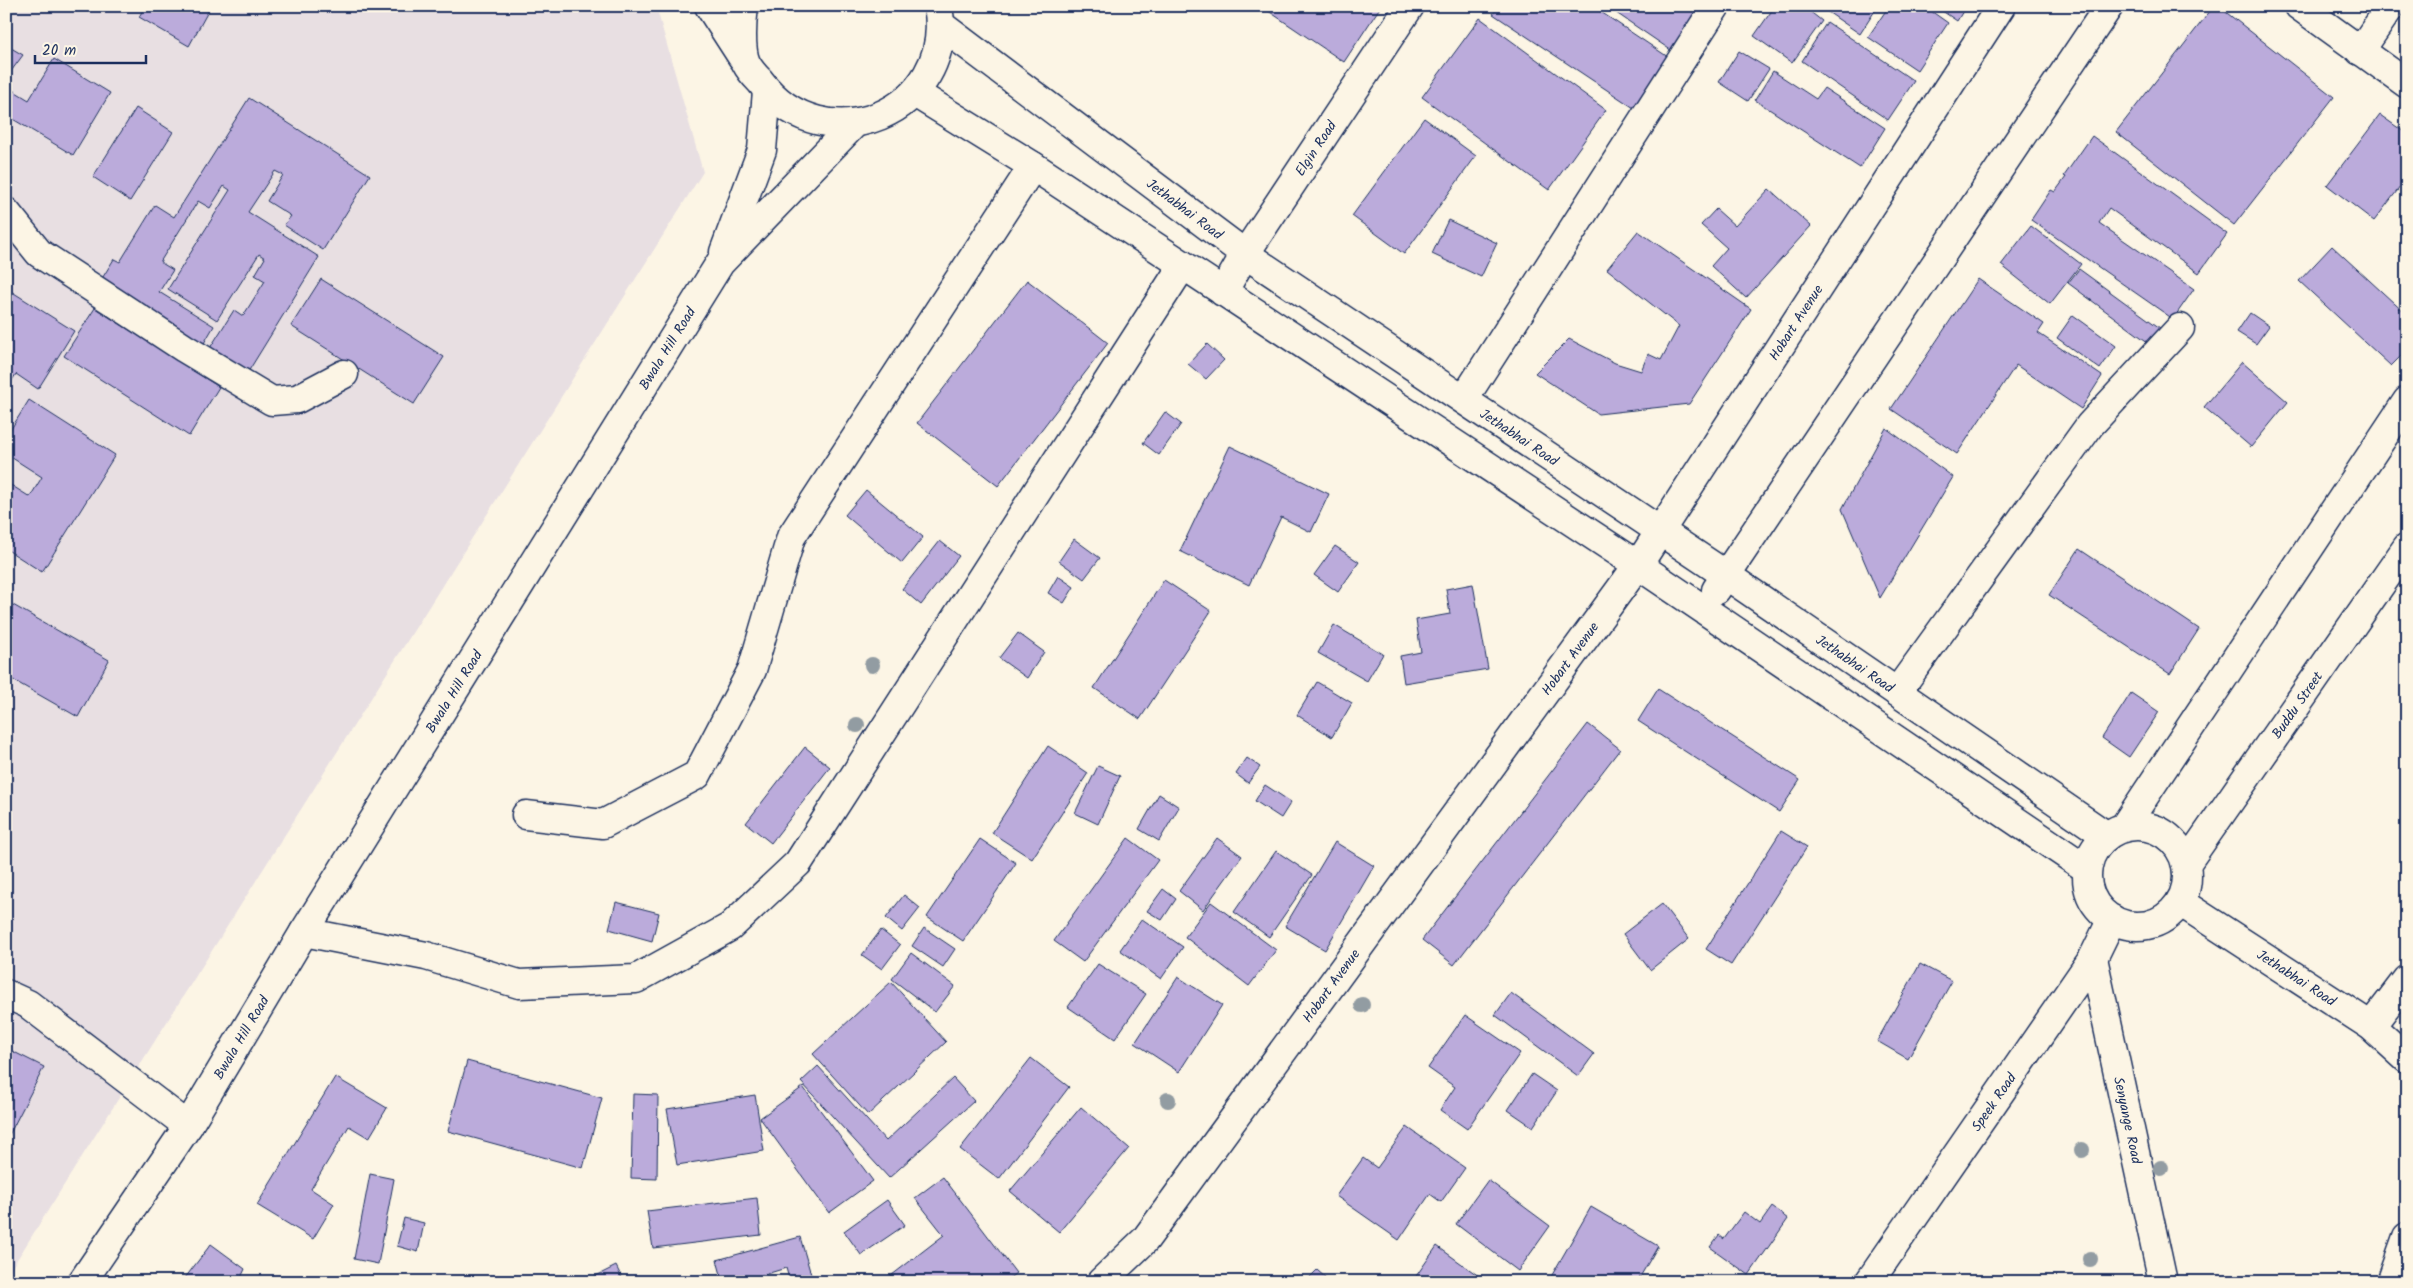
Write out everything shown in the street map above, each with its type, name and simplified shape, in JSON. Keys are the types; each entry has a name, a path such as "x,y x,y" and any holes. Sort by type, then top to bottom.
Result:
{"street":[{"path":"709,6 767,91 785,107 807,118 830,124 854,124 888,114 915,93 934,63 940,16"},
{"path":"744,6 741,25 746,62"},
{"name":"Elgin Road","path":"1223,292 1245,254 1410,6"},
{"path":"1464,399 1716,6"},
{"name":"Hobart Avenue","path":"1102,1282 1145,1240 1638,565 2001,6"},
{"path":"1703,609 2109,6"},
{"path":"2299,6 2407,84"},
{"path":"2360,51 2391,6"},
{"name":"Jethabhai Road","path":"940,16 1245,254 1464,399 1659,533 1898,692 2116,832"},
{"path":"720,262 762,150 767,91"},
{"path":"915,93 1032,166 1638,565 2087,869"},
{"name":"Bwala Hill Road","path":"82,1282 188,1126 304,932 720,262 854,124"},
{"path":"526,815 603,824 697,775 752,670 791,537 1032,166"},
{"path":"6,212 39,253 176,343 272,401 297,399 344,374"},
{"path":"304,932 426,956 519,984 636,978 730,927 798,862 1183,265"},
{"path":"1898,692 2090,425 2180,328"},
{"path":"2116,832 2144,826 2162,833 2177,846 2186,864 2187,884 2180,902 2167,916 2150,925 2130,926 2112,920 2097,906 2089,889 2087,869 2094,850 2116,832 2407,401"},
{"name":"Buddu Street","path":"2186,864 2407,547"},
{"name":"Jethabhai Road","path":"2180,902 2371,1026 2407,1059"},
{"name":"Speek Road","path":"1869,1282 2093,958 2112,920"},
{"name":"Senyange Road","path":"2093,958 2163,1282"},
{"path":"2371,1026 2407,979"},
{"path":"6,994 28,1004 188,1126"},
{"path":"2391,1282 2407,1237"}],"shaded area":[{"path":"6,6 656,6 703,172 6,1277"}],"building":[{"path":"145,6 211,6 189,46 139,17"},
{"path":"1261,6 1381,6 1344,62"},
{"path":"1499,6 1592,6 1671,59 1637,110 1493,14"},
{"path":"1606,6 1700,6 1675,53"},
{"path":"1775,6 1803,6 1822,21 1792,63 1754,36"},
{"path":"1819,6 1878,6 1860,34"},
{"path":"1889,6 1924,6 1948,23 1917,70 1868,37"},
{"path":"1935,6 1966,6 1957,21"},
{"path":"2214,6 2218,6 2334,97 2234,225 2116,132"},
{"path":"1480,18 1606,110 1549,190 1422,97"},
{"path":"1827,22 1914,81 1888,120 1802,61"},
{"path":"6,45 23,55 6,78"},
{"path":"1739,51 1769,69 1748,101 1719,82"},
{"path":"54,59 110,93 73,155 6,115 6,86 29,100"},
{"path":"1773,71 1816,99 1824,88 1885,128 1860,168 1755,100"},
{"path":"249,98 370,175 323,250 284,225 291,216 267,201 283,175 275,171 248,212 319,257 248,372 210,348 234,310 243,316 265,281 255,275 265,258 259,254 217,320 168,289 230,190 224,186 210,208 198,201 160,262 173,270 159,292 214,326 200,350 98,285 114,259 120,262 155,205 174,217"},
{"path":"136,108 173,132 130,201 93,177"},
{"path":"2380,115 2407,134 2407,178 2374,221 2327,185"},
{"path":"1424,118 1476,156 1404,254 1352,216"},
{"path":"2092,136 2227,234 2199,273 2109,208 2099,223 2194,289 2173,319 2031,220 2051,190 2055,192 2066,177 2064,176"},
{"path":"1769,189 1811,226 1746,298 1711,266 1727,248 1701,225 1716,209 1735,226"},
{"path":"1448,220 1497,243 1481,277 1432,254"},
{"path":"2031,226 2081,264 2050,304 2001,265"},
{"path":"1638,231 1751,309 1689,404 1598,414 1535,373 1569,339 1615,363 1641,371 1648,354 1661,360 1679,326 1607,269"},
{"path":"2332,246 2407,315 2407,350 2391,366 2299,281"},
{"path":"2079,269 2160,328 2149,343 2068,283"},
{"path":"321,279 444,357 414,404 291,326"},
{"path":"1978,279 2044,324 2038,333 2102,376 2081,409 2016,365 1957,454 1891,409"},
{"path":"1027,280 1108,343 998,486 917,423"},
{"path":"6,288 74,331 38,389 16,374 6,390"},
{"path":"95,308 219,387 189,436 64,356"},
{"path":"2250,313 2269,326 2256,344 2237,332"},
{"path":"2073,315 2116,346 2100,369 2057,338"},
{"path":"1207,344 1224,360 1206,379 1188,364"},
{"path":"2242,362 2288,402 2251,447 2204,407"},
{"path":"29,400 115,455 42,572 6,549 6,482 30,497 42,477 6,454 6,437"},
{"path":"1165,412 1181,424 1159,455 1143,443"},
{"path":"1886,428 1953,477 1880,598 1842,509"},
{"path":"1230,446 1329,494 1311,532 1281,517 1249,585 1180,551"},
{"path":"866,490 923,537 902,563 845,515"},
{"path":"1074,539 1100,558 1084,579 1059,561"},
{"path":"940,541 959,556 921,605 902,589"},
{"path":"1335,546 1359,562 1338,592 1314,575"},
{"path":"2079,549 2199,629 2170,674 2049,595"},
{"path":"1058,576 1074,587 1064,603 1048,593"},
{"path":"1164,580 1211,611 1140,719 1094,688"},
{"path":"1473,584 1488,669 1404,683 1400,656 1421,652 1416,620 1450,614 1446,589"},
{"path":"6,601 109,660 78,717 6,676"},
{"path":"1334,625 1383,654 1367,681 1318,653"},
{"path":"1018,633 1044,652 1027,678 999,658"},
{"path":"1317,682 1352,703 1332,737 1297,715"},
{"path":"1658,689 1800,780 1779,812 1638,721"},
{"path":"2131,693 2159,712 2129,757 2102,738"},
{"path":"1588,724 1620,749 1454,965 1422,940"},
{"path":"1048,746 1088,773 1032,859 992,833"},
{"path":"805,747 830,767 771,843 746,823"},
{"path":"1247,758 1260,767 1248,783 1236,774"},
{"path":"1098,766 1120,776 1098,824 1075,813"},
{"path":"1265,785 1291,802 1281,818 1255,801"},
{"path":"1159,794 1179,807 1159,841 1139,829"},
{"path":"1781,831 1807,847 1731,965 1706,949"},
{"path":"1128,838 1158,860 1083,962 1054,941"},
{"path":"1217,838 1242,856 1203,910 1179,891"},
{"path":"980,839 1016,863 963,941 927,917"},
{"path":"1335,842 1374,866 1325,950 1285,926"},
{"path":"1276,851 1312,875 1269,937 1234,912"},
{"path":"1163,889 1176,899 1162,920 1147,911"},
{"path":"904,895 920,908 902,931 886,918"},
{"path":"616,902 659,913 652,941 609,929"},
{"path":"1211,902 1276,950 1249,986 1185,937"},
{"path":"1662,904 1689,939 1650,970 1623,934"},
{"path":"1142,919 1183,947 1161,979 1120,950"},
{"path":"924,928 955,949 943,967 912,946"},
{"path":"881,930 900,945 882,969 862,955"},
{"path":"911,953 955,986 935,1012 892,979"},
{"path":"1098,964 1146,994 1115,1039 1068,1007"},
{"path":"1920,964 1952,981 1908,1059 1877,1041"},
{"path":"1178,977 1222,1005 1179,1072 1135,1043"},
{"path":"891,982 946,1042 868,1115 813,1054"},
{"path":"1511,993 1594,1054 1578,1076 1495,1015"},
{"path":"1465,1015 1520,1053 1467,1129 1440,1110 1455,1087 1428,1068"},
{"path":"6,1048 44,1067 6,1141"},
{"path":"1031,1058 1069,1087 999,1179 960,1149"},
{"path":"467,1061 602,1098 583,1168 448,1131"},
{"path":"818,1066 886,1141 953,1078 974,1101 889,1178 801,1082"},
{"path":"1532,1074 1557,1091 1533,1127 1508,1110"},
{"path":"335,1077 387,1108 369,1138 349,1126 311,1189 334,1204 313,1239 257,1205"},
{"path":"803,1087 873,1181 829,1213 760,1118"},
{"path":"633,1094 658,1095 657,1179 631,1178"},
{"path":"755,1095 764,1151 677,1165 667,1109"},
{"path":"1081,1107 1129,1148 1059,1232 1010,1191"},
{"path":"1407,1127 1465,1168 1441,1202 1430,1194 1399,1240 1336,1196 1363,1158 1377,1168"},
{"path":"370,1174 394,1179 378,1264 354,1259"},
{"path":"943,1177 1016,1273 1005,1282 883,1282 944,1235 915,1198"},
{"path":"1488,1180 1550,1226 1518,1271 1456,1224"},
{"path":"757,1198 761,1235 653,1248 647,1211"},
{"path":"887,1200 905,1225 861,1255 844,1231"},
{"path":"1591,1207 1658,1246 1637,1282 1548,1282"},
{"path":"1772,1207 1788,1219 1749,1275 1710,1247 1719,1235 1724,1239 1744,1212 1760,1224"},
{"path":"404,1218 424,1223 418,1252 397,1246"},
{"path":"800,1237 812,1278 790,1282 786,1268 740,1282 723,1282 717,1260"},
{"path":"211,1244 245,1269 239,1282 182,1282"},
{"path":"1437,1246 1487,1282 1412,1282"},
{"path":"616,1266 624,1282 584,1282"},
{"path":"1317,1270 1327,1279 1325,1282 1305,1282"}]}
